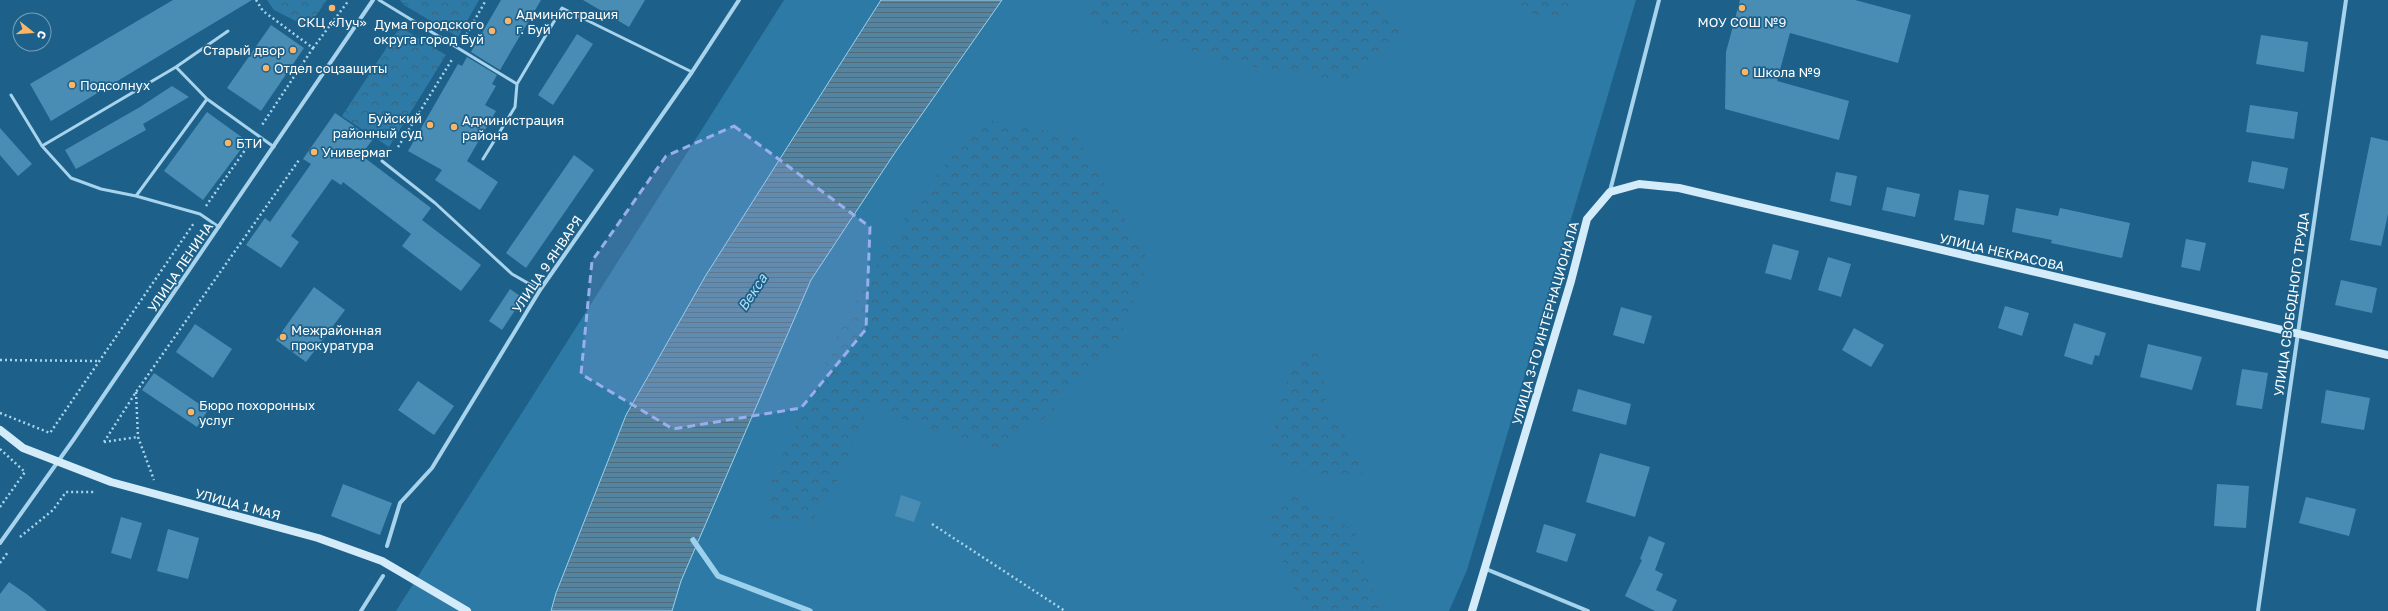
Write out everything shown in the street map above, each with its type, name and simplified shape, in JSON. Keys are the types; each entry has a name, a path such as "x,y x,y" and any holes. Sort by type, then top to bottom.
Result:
{"street":[{"name":"УЛИЦА ЛЕНИНА","path":"0,543 274,147 373,0"},
{"name":"УЛИЦА 9 ЯНВАРЯ","path":"387,546 400,503 432,468 540,290 692,72 739,0"},
{"name":"УЛИЦА 3-ГО ИНТЕРНАЦИОНАЛА","path":"1472,611 1486,569 1572,281 1587,219 1610,192 1659,0"},
{"name":"УЛИЦА СВОБОДНОГО ТРУДА","path":"2258,611 2346,0"},
{"name":"УЛИЦА НЕКРАСОВА","path":"1610,192 1639,184 1679,188 2388,355"},
{"name":"УЛИЦА 1 МАЯ","path":"0,430 23,448 111,482 318,538 382,561 467,611"},
{"path":"1486,569 1588,611"},
{"path":"361,611 383,576"}],"lane":[{"path":"379,0 517,84"},
{"path":"483,159 515,107 517,84 562,8 692,72"},
{"path":"42,146 176,67 228,31"},
{"path":"176,67 207,99 274,147"},
{"path":"11,95 42,146 71,178 101,189 136,196 200,214 219,227"},
{"path":"136,196 207,99"},
{"path":"382,161 435,204 512,274 540,290"}],"path":[{"path":"256,0 263,11 313,48"},
{"path":"0,413 50,433 256,134 313,48 349,0"},
{"path":"398,147 459,48 486,0"},
{"path":"136,392 138,437 104,442 136,392 299,160"},
{"path":"0,360 99,361"},
{"path":"0,449 25,472 0,507"},
{"path":"15,541 53,510 66,492 94,491 102,493"},
{"path":"932,524 1065,611"},
{"path":"0,563 12,546"}],"highlighted area":[{"path":"734,126 870,227 866,329 801,408 673,429 581,374 592,261 666,156"}],"green space":[{"path":"267,0 327,0 308,27 274,10"},
{"path":"400,0 479,0 458,37 404,5"},
{"path":"784,0 881,0 706,275 626,415 556,592 551,611 396,611"},
{"path":"1002,0 1636,0 1467,570 1449,611 672,611 681,581 811,280 894,154"},
{"path":"1098,0 1365,0 1405,29 1351,82 1232,63 1078,17"},
{"path":"1501,0 1580,0 1555,23"},
{"path":"400,27 446,55 389,147 342,116"},
{"path":"984,119 1075,136 1114,198 1148,261 1119,339 1047,416 1001,449 922,429 871,402 838,479 813,520 768,522 772,478 841,327 915,200"},
{"path":"1304,349 1321,355 1327,405 1354,450 1363,474 1330,479 1276,461 1270,441 1288,379"},
{"path":"1287,494 1305,498 1355,532 1379,611 1302,611 1264,515"}],"water":[{"name":"Векса","path":"881,0 1002,0 894,154 811,280 681,581 672,611 551,611 556,593 626,415 706,275"}],"building":[{"path":"173,0 252,0 51,121 30,84"},
{"name":"Администрация г. Буй","path":"501,0 541,0 500,70 471,52"},
{"name":"Администрация г. Буй","path":"583,0 645,0 629,27"},
{"name":"Школа №9","path":"1740,0 1855,0 1911,15 1898,63 1790,33 1777,81 1849,101 1839,140 1725,109 1726,52"},
{"name":"Отдел соцзащиты","path":"271,25 304,48 261,111 227,88"},
{"path":"577,34 593,44 553,105 538,95"},
{"path":"2261,35 2308,42 2304,72 2256,64"},
{"name":"Администрация района","path":"467,57 497,75 492,84 496,86 485,105 496,111 467,161 498,182 480,210 435,180 442,170 408,151 458,64 462,66"},
{"path":"172,86 189,97 143,124 146,130 76,169 65,150 140,107"},
{"path":"2250,105 2298,112 2294,139 2246,132"},
{"path":"207,112 247,141 203,200 164,171"},
{"path":"335,113 373,139 361,155 431,208 422,220 481,265 461,291 402,246 411,234 343,182 341,185 332,179 291,236 299,242 281,268 246,245 265,218 270,222 311,164 303,159"},
{"path":"0,128 32,164 18,176 0,155"},
{"path":"2371,137 2388,141 2388,214 2381,246 2350,240"},
{"path":"574,155 594,170 526,268 506,253"},
{"path":"2252,161 2288,168 2284,189 2248,182"},
{"path":"1836,172 1857,176 1851,206 1830,201"},
{"path":"1887,187 1920,194 1915,217 1882,210"},
{"path":"1959,190 1989,195 1984,225 1954,220"},
{"path":"2016,208 2058,216 2060,208 2130,223 2122,258 2051,243 2052,240 2012,232"},
{"path":"2186,239 2206,243 2200,271 2181,267"},
{"path":"1773,244 1799,251 1791,280 1765,273"},
{"path":"1828,257 1851,264 1841,297 1818,290"},
{"path":"2341,280 2377,288 2372,313 2335,305"},
{"path":"314,287 345,310 306,362 276,340"},
{"path":"510,289 523,298 502,330 489,321"},
{"path":"2005,306 2029,313 2022,336 1998,328"},
{"path":"1621,307 1652,316 1644,344 1613,335"},
{"path":"2074,323 2106,333 2099,356 2095,355 2092,365 2064,356"},
{"path":"195,324 232,349 213,378 176,352"},
{"path":"1854,328 1884,345 1871,367 1842,350"},
{"path":"2148,344 2202,357 2192,390 2140,377"},
{"path":"2242,369 2268,373 2262,409 2236,405"},
{"path":"154,373 208,410 197,427 142,390"},
{"path":"418,381 454,406 434,435 398,410"},
{"path":"1578,389 1631,404 1626,425 1572,411"},
{"path":"2326,390 2370,398 2364,430 2321,423"},
{"path":"1600,453 1650,467 1635,517 1586,502"},
{"path":"343,484 392,503 380,535 331,516"},
{"path":"2217,484 2249,486 2246,528 2214,526"},
{"path":"901,495 921,502 914,522 895,516"},
{"path":"2306,497 2356,509 2349,536 2299,523"},
{"path":"121,517 142,523 131,559 111,553"},
{"path":"1544,524 1576,534 1567,562 1536,552"},
{"path":"168,529 199,538 188,579 157,571"},
{"path":"1649,536 1665,543 1655,570 1663,574 1656,590 1677,600 1672,611 1655,611 1625,596 1642,560 1640,559"},
{"path":"9,582 47,611 0,611 0,594"}],"waterway":[{"path":"693,540 718,576 810,611"}],"place":[{"name":"СКЦ «Луч»","path":"332,8"},
{"name":"МОУ СОШ №9","path":"1742,8"},
{"name":"Администрация г. Буй","path":"508,21"},
{"name":"Дума городского округа город Буй","path":"492,31"},
{"name":"Старый двор","path":"293,50"},
{"name":"Отдел соцзащиты","path":"266,68"},
{"name":"Школа №9","path":"1745,72"},
{"name":"Подсолнух","path":"72,85"},
{"name":"Буйский районный суд","path":"430,125"},
{"name":"Администрация района","path":"454,127"},
{"name":"БТИ","path":"228,143"},
{"name":"Универмаг","path":"314,152"},
{"name":"Межрайонная прокуратура","path":"283,337"},
{"name":"Бюро похоронных услуг","path":"191,412"}]}
